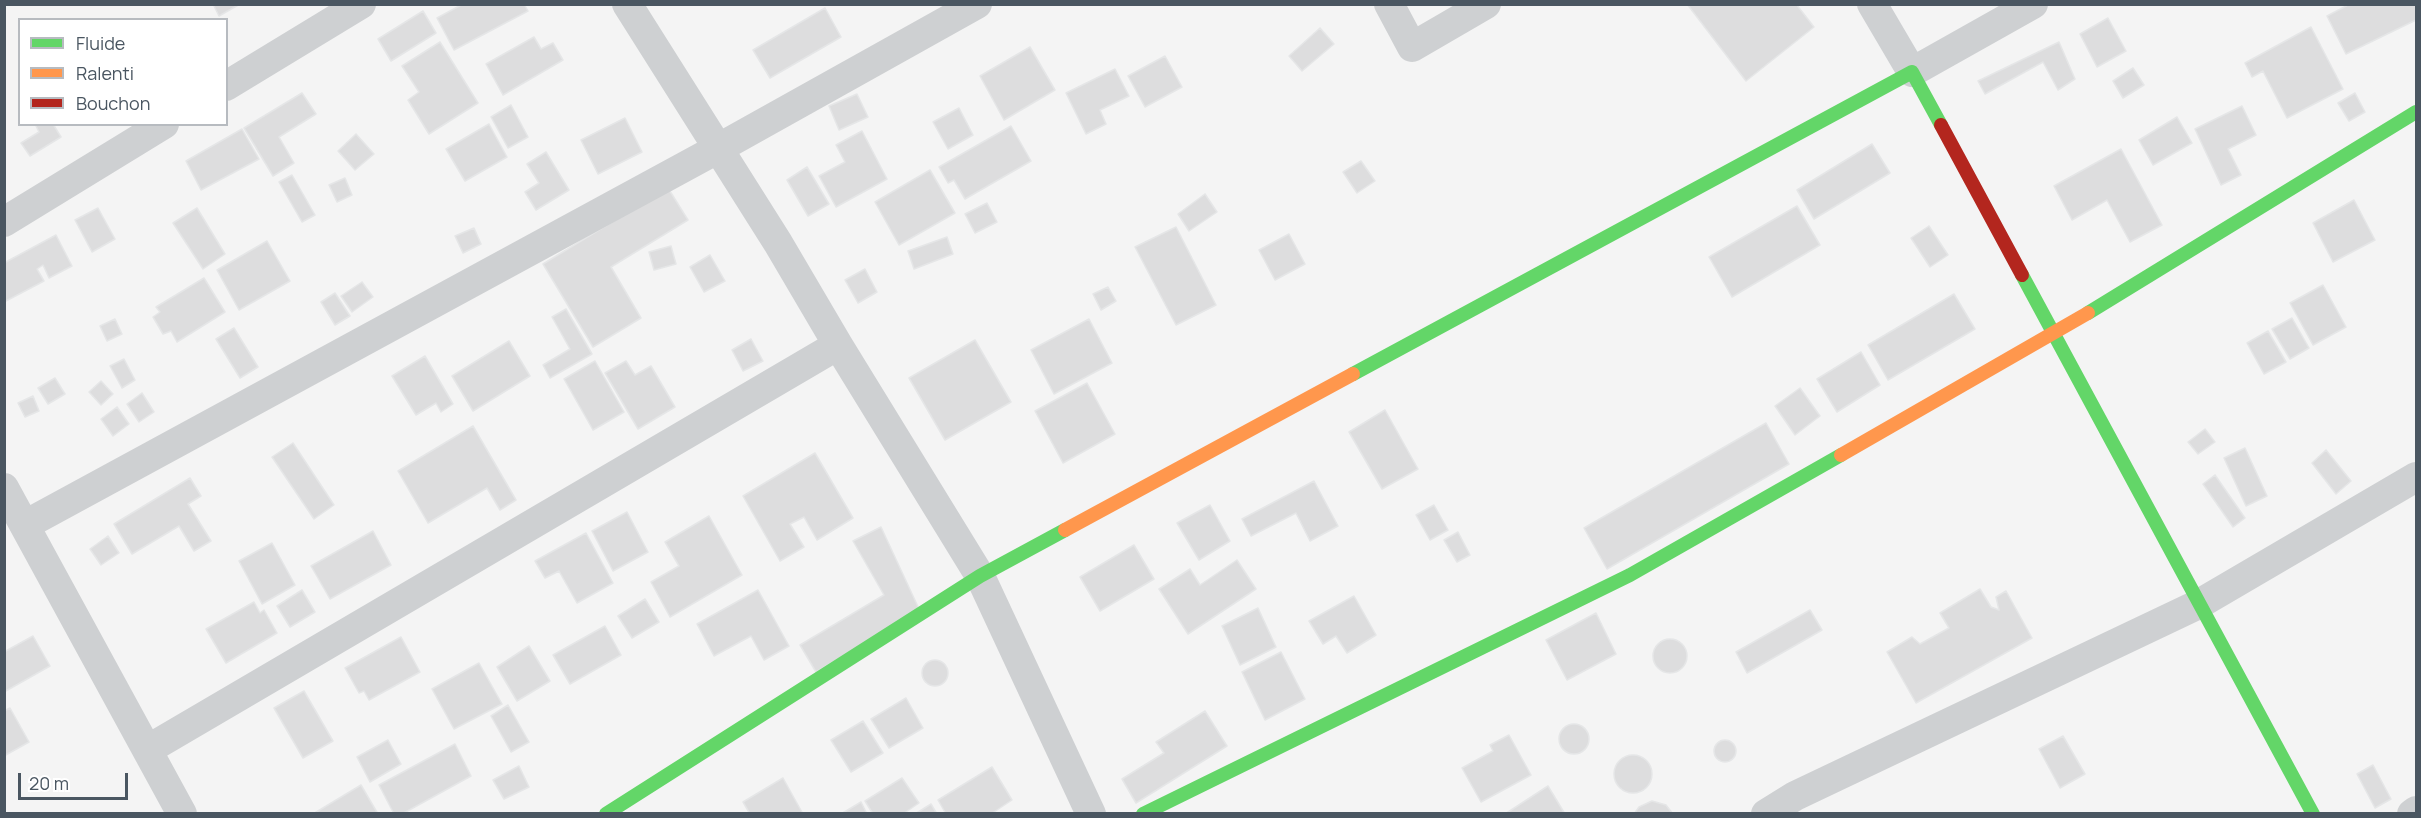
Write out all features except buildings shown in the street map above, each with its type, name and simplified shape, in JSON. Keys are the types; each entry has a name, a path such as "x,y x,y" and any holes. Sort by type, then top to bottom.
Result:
{"street":[{"path":"228,86 361,4"},
{"path":"627,4 778,243 980,576 1091,813"},
{"path":"25,525 719,148 977,4"},
{"path":"1389,4 1412,47 1486,4"},
{"path":"1872,4 1912,72 2052,335 2313,813"},
{"path":"606,813 980,576 1912,72 2033,4"},
{"path":"1143,813 1630,575 2052,335 2416,112"},
{"path":"4,222 161,126"},
{"path":"147,750 838,345"},
{"path":"1766,813 1795,796 2199,604 2416,477"},
{"path":"4,488 182,813"},
{"path":"2412,813 2416,811"}],"traffic: fast":[{"path":"1353,374 1912,72 1941,125"},
{"path":"2088,313 2416,112"},
{"path":"2022,275 2313,814"},
{"path":"1143,814 1630,575 1841,455"},
{"path":"606,814 980,576 1065,530"}],"traffic: slow":[{"path":"1841,455 2088,313"},
{"path":"1065,530 1353,374"}],"traffic: jam":[{"path":"1941,125 2022,275"}]}
